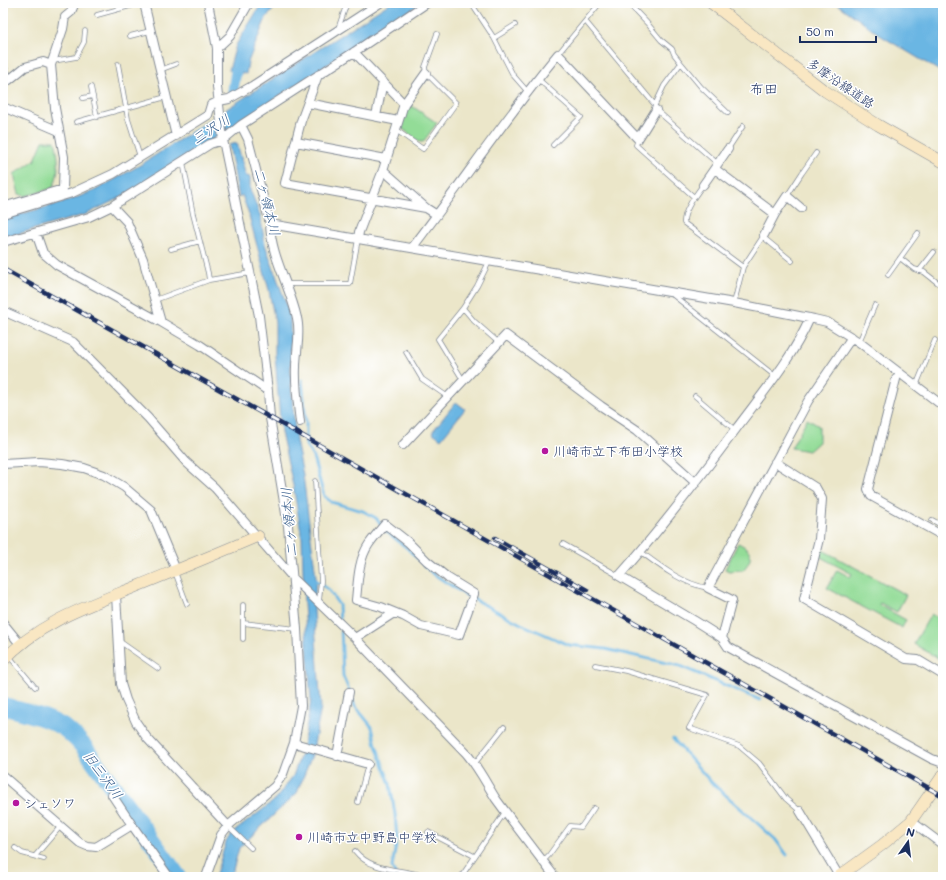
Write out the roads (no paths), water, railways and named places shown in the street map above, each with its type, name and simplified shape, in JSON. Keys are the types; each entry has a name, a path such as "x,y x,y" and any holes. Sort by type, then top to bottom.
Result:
{"street":[{"path":"144,3 176,136"},
{"path":"206,877 221,835 228,826 275,786 284,774 298,744 301,706 297,629 288,526 270,418 260,316 222,138 217,48 208,3"},
{"path":"217,48 230,36 249,3"},
{"path":"3,214 72,193 113,174 208,115 211,105 219,101 229,99 252,86 380,3"},
{"path":"3,242 89,217 112,206 210,144 222,138 427,3"},
{"name":"多摩沿線道路","path":"711,3 825,91 878,125 943,162"},
{"path":"3,207 63,189 64,157 55,108 52,63 56,45 63,29 65,17 71,12 74,5"},
{"path":"354,52 404,104"},
{"path":"412,248 527,92 558,54 638,139 656,107"},
{"path":"3,70 10,80 25,67 43,62 52,63"},
{"path":"358,239 359,232 383,170 404,104 426,73"},
{"path":"318,75 301,121 285,183 372,200 426,208"},
{"path":"376,116 383,82"},
{"path":"308,103 398,121"},
{"path":"3,107 59,131"},
{"path":"242,125 248,139 270,224 270,235 272,242 298,320 296,391 300,422"},
{"path":"296,142 386,159"},
{"path":"703,185 717,167 728,149"},
{"path":"717,167 775,214"},
{"path":"383,170 426,208 437,215"},
{"path":"764,236 775,214 787,196 801,208"},
{"path":"112,206 127,222 142,259 161,322"},
{"path":"270,224 734,303 827,322 855,339 943,406"},
{"path":"36,233 44,253 57,265 200,345 268,391"},
{"path":"3,311 74,342 148,418 186,462 215,488 293,578 355,638 475,763 505,812 555,877"},
{"path":"810,318 805,329 776,376 696,483 641,552 619,576 722,638 728,647 932,759 943,763"},
{"path":"403,445 506,335 601,406 638,430 696,483"},
{"path":"722,638 732,600 708,588 808,401 855,339"},
{"path":"896,379 868,489 871,496 943,536"},
{"path":"3,464 39,462 84,468 104,475 124,486 151,510 176,571"},
{"path":"775,462 816,488 822,499 819,539 804,599 906,659 918,660 943,674"},
{"path":"355,638 394,613 404,616 421,626 458,635 474,594 448,578 427,561 408,542 385,524 368,545 363,555 359,572 356,600 381,607 394,613"},
{"path":"6,658 20,644 45,627 82,608 176,571 258,536"},
{"path":"116,595 122,684 126,700 136,722 147,738 228,826"},
{"path":"3,623 20,644"},
{"path":"338,756 349,692"},
{"path":"298,744 368,764"},
{"path":"800,811 840,876 882,845 911,821 943,775"},
{"path":"3,776 80,843 96,847 132,825"},
{"path":"112,795 169,877"},
{"path":"911,821 943,846"}],"lane":[{"path":"97,15 141,3"},
{"path":"337,31 347,3"},
{"path":"471,3 494,38 513,75 527,92"},
{"path":"558,54 586,22 600,3"},
{"path":"628,3 661,40 672,49 674,54 701,86 728,113"},
{"path":"586,22 656,107 717,167"},
{"path":"494,38 515,25"},
{"path":"52,63 76,57 84,42 85,31"},
{"path":"130,36 150,31"},
{"path":"396,130 423,149 456,103 426,73 426,67 437,34"},
{"path":"656,107 664,86 682,63"},
{"path":"118,64 126,109 140,158"},
{"path":"160,70 176,64"},
{"path":"537,79 581,117 553,145"},
{"path":"91,87 97,117"},
{"path":"83,98 93,96"},
{"path":"76,122 166,97"},
{"path":"728,149 743,126"},
{"path":"638,139 636,146 694,197"},
{"path":"787,196 816,152"},
{"path":"183,162 208,273 208,280"},
{"path":"703,185 694,197 683,218 684,223 743,267"},
{"path":"888,275 918,233"},
{"path":"734,303 743,267 764,236 792,260"},
{"path":"287,284 350,284 358,239"},
{"path":"171,249 200,241"},
{"path":"919,270 934,252"},
{"path":"900,258 914,269 924,272 938,284 943,286"},
{"path":"463,381 438,339 463,308 490,262"},
{"path":"155,300 208,280 250,273"},
{"path":"670,292 776,376"},
{"path":"855,339 876,304"},
{"path":"463,308 474,321 499,343"},
{"path":"916,386 935,340"},
{"path":"406,352 422,379 448,397"},
{"path":"695,396 735,430"},
{"path":"315,481 321,581 317,601"},
{"path":"932,520 943,526"},
{"path":"563,544 619,576"},
{"path":"641,552 665,570 698,586 708,588"},
{"path":"176,571 187,604"},
{"path":"242,640 243,605"},
{"path":"243,623 297,629"},
{"path":"119,641 159,669"},
{"path":"6,658 35,687"},
{"path":"596,665 626,671 707,694 689,728 739,746 760,764 786,799 800,811"},
{"path":"475,763 504,727"},
{"path":"358,802 368,764"},
{"path":"542,861 549,855 570,826 581,828 594,808"},
{"path":"461,877 505,812"},
{"path":"228,826 251,848"},
{"path":"35,856 60,827"},
{"path":"428,832 474,856"},
{"path":"15,848 22,853 44,859"},
{"path":"355,851 359,856 370,863 388,870 402,870 427,877"}],"water":[{"path":"262,3 279,3 266,18 248,62 246,74 229,70 236,45"},
{"name":"三沢川","path":"390,3 421,3 185,158 119,198 87,214 3,238 3,219 65,202 94,191 142,164"},
{"path":"836,3 943,3 943,73 883,37"},
{"path":"237,143 246,176 250,177 250,189 260,215 265,244 290,315 291,386 296,441 303,475 316,577 314,611 321,708 312,755 297,793 239,848 231,877 215,877 226,842 231,834 275,800 293,776 302,751 311,701 304,604 302,538 293,485 281,432 275,355 275,323 269,290 248,212 242,195 239,197 229,145"},
{"path":"456,402 465,409 441,439 432,432"}],"waterway":[{"name":"二ヶ領本川","path":"233,90 239,58"},
{"path":"302,380 306,422 306,445 313,457 324,496 331,502 363,511 376,518 385,530 407,548 432,573 464,594 521,624 569,645 605,649 680,666 760,700"},
{"path":"313,579 328,589 339,605 340,622"},
{"path":"341,627 343,676 349,690"},
{"path":"351,696 355,706 372,727 376,745 390,784 397,839 392,867 396,877"},
{"name":"旧三沢川","path":"3,706 36,715 60,725 74,736 84,747 178,877"},
{"path":"673,739 711,782 775,839 787,855"}],"railway":[{"path":"3,269 943,796"},
{"path":"495,538 587,590"}],"place":[{"name":"川崎市立下布田小学校","path":"545,451"},
{"name":"シェソワ","path":"16,803"},
{"name":"川崎市立中野島中学校","path":"299,837"}],"district":[{"name":"布田","path":"764,89"}]}
